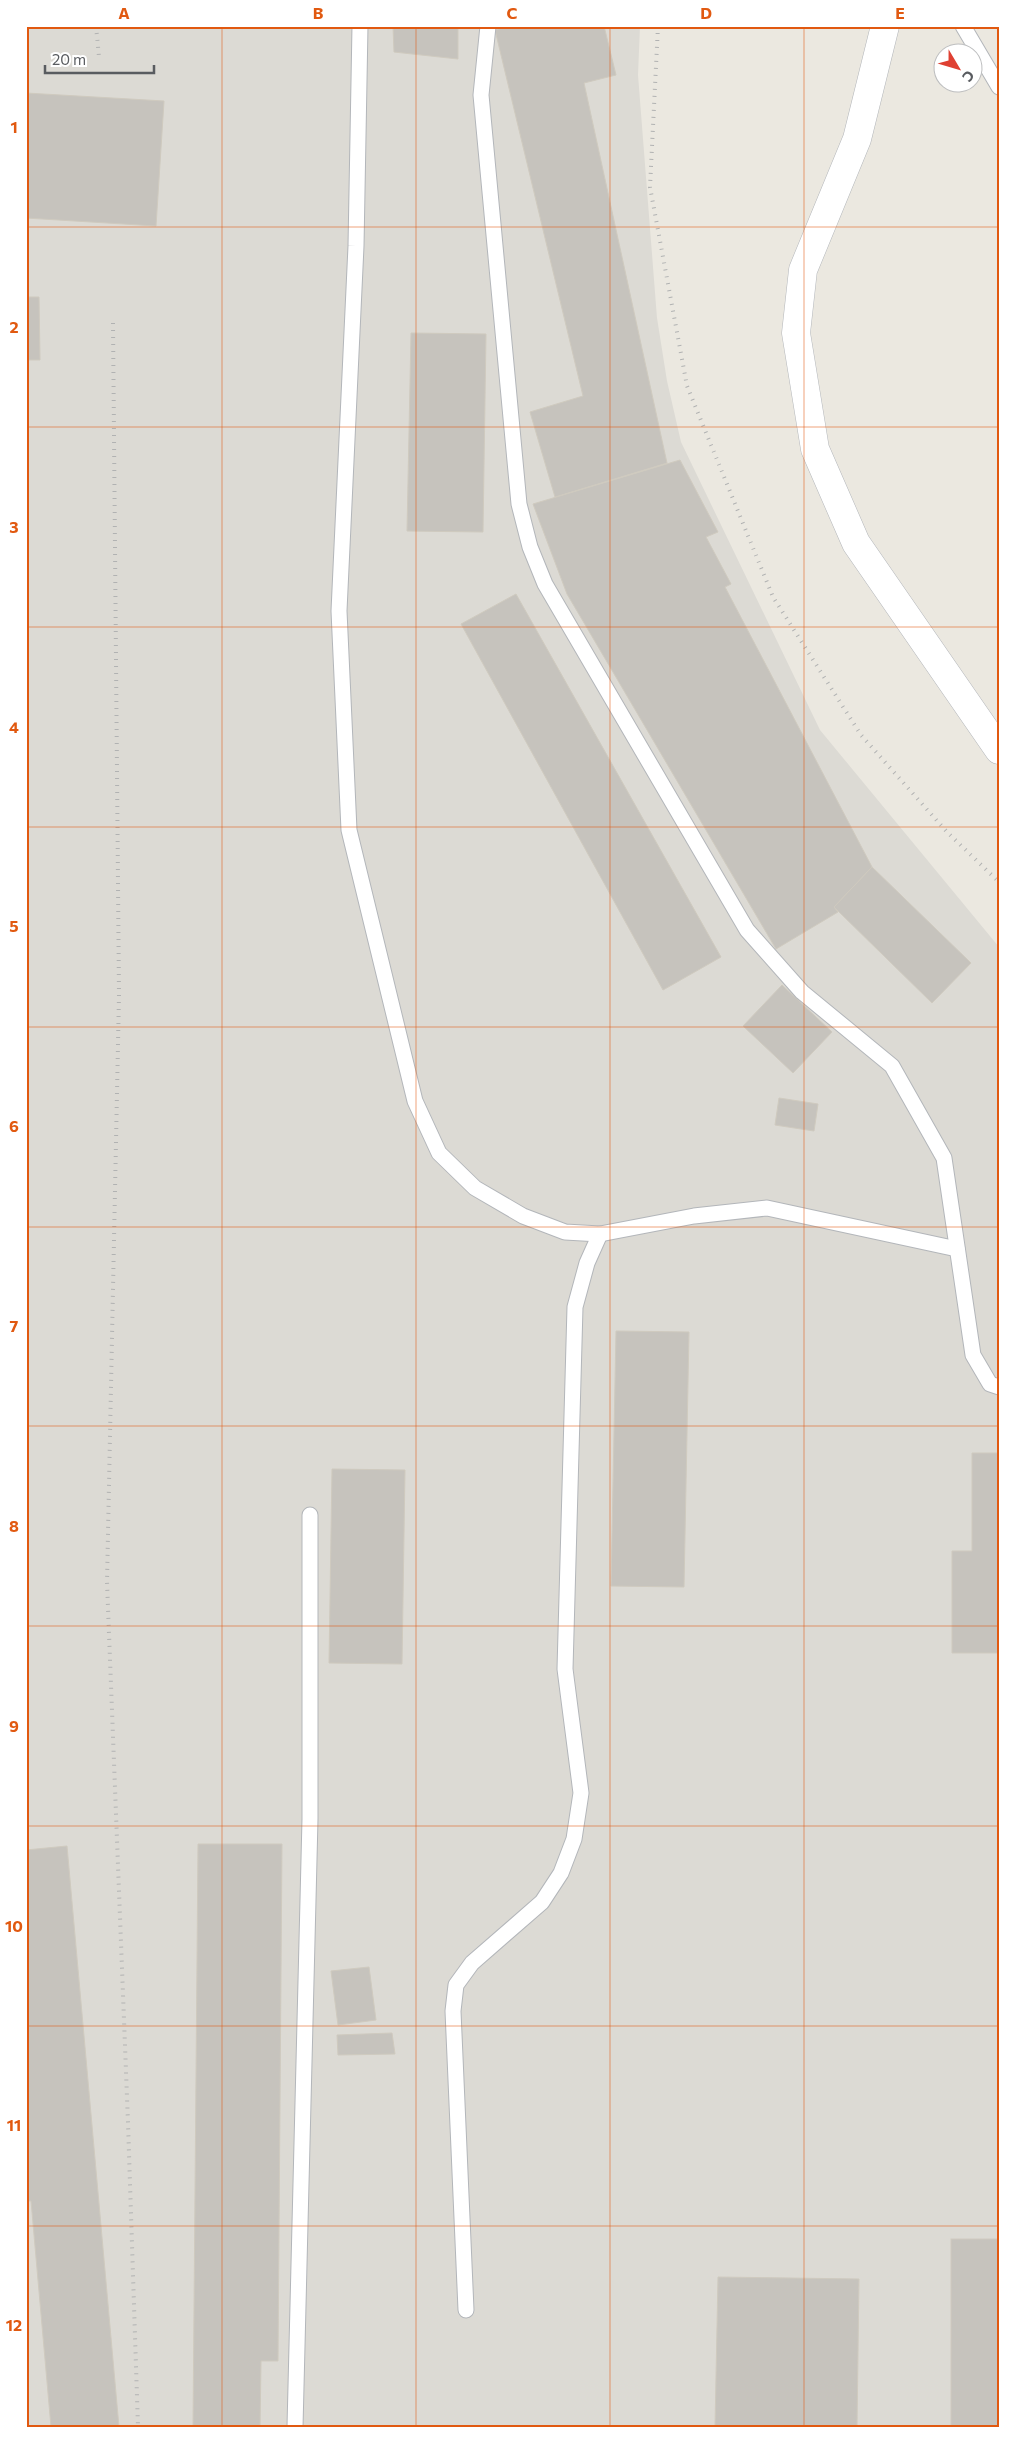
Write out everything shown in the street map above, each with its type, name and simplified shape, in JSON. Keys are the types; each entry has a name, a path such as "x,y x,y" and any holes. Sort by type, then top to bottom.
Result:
{"street":[{"path":"885,26 857,139 803,270 796,333 816,449 856,543 999,750"}],"lane":[{"path":"360,26 356,246 338,611 349,830 415,1101 439,1153 476,1188 523,1216 565,1232 600,1234 694,1216 766,1208 957,1249"},
{"path":"488,26 481,95 519,504 530,547 545,584 746,930 802,992 892,1066 903,1082 944,1158 972,1355 990,1384 999,1387"},
{"path":"963,26 999,87"},
{"path":"466,2310 452,2011 456,1984 472,1963 542,1902 562,1873 574,1839 581,1793 565,1668 574,1307 587,1263 600,1234"},
{"path":"295,2427 310,1819 310,1514"}],"shaded area":[{"path":"26,26 640,26 638,75 657,318 667,381 681,442 820,730 999,947 999,2427 26,2427"}],"building":[{"path":"393,26 458,26 458,59 394,52"},
{"path":"510,26 604,26 616,75 584,83 667,463 555,497 530,412 583,396 495,30"},
{"path":"26,93 164,101 156,226 26,218"},
{"path":"26,297 39,297 40,360 26,360"},
{"path":"411,333 486,334 483,532 407,531"},
{"path":"680,460 718,532 706,537 731,584 725,587 872,867 834,907 838,912 776,949 567,594 533,504"},
{"path":"516,594 721,957 663,990 461,624"},
{"path":"872,867 971,963 932,1003 834,907"},
{"path":"782,985 832,1032 793,1073 743,1026"},
{"path":"779,1098 818,1104 814,1131 775,1125"},
{"path":"616,1331 689,1332 684,1587 611,1586"},
{"path":"972,1453 999,1453 999,1653 952,1653 952,1551 972,1551"},
{"path":"332,1469 405,1470 402,1664 329,1663"},
{"path":"198,1844 282,1844 278,2361 261,2361 260,2427 193,2427"},
{"path":"67,1846 119,2427 51,2427 31,2201 26,2201 26,1850"},
{"path":"369,1967 376,2020 338,2025 331,1971"},
{"path":"392,2033 395,2054 338,2055 337,2035"},
{"path":"951,2239 999,2239 999,2427 951,2427"},
{"path":"718,2277 859,2279 857,2427 715,2427"}],"railway":[{"path":"96,26 99,57"},
{"path":"658,26 650,187 687,386 773,597 861,735 947,832 999,882"},
{"path":"113,323 119,995 107,1582 138,2427"}]}
